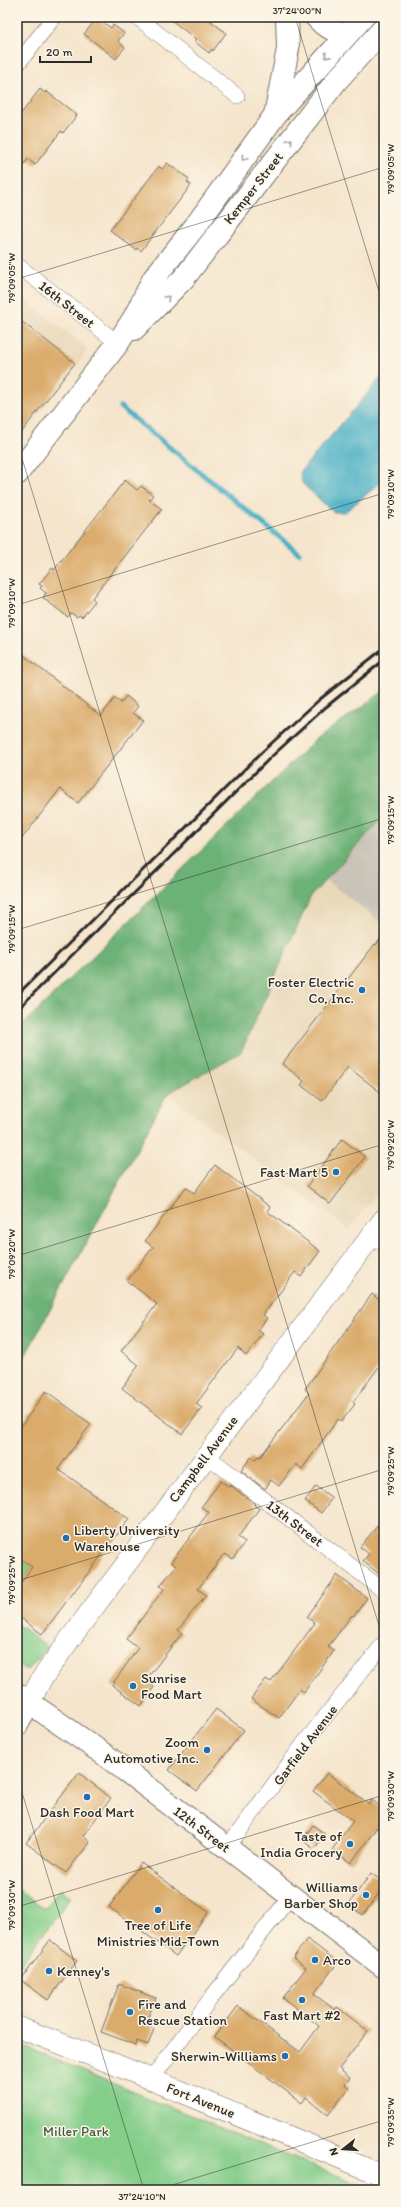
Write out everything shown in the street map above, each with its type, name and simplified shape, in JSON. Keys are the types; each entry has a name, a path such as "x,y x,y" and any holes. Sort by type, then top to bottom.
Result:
{"main road":[{"path":"275,115 288,49 287,17"},
{"path":"316,17 323,24 340,26 361,51"},
{"name":"Kemper Street","path":"17,474 118,343 134,318 154,278 197,224 340,26 362,17"},
{"name":"Kemper Street","path":"118,343 141,324 172,293 361,51 384,28"},
{"name":"Campbell Avenue","path":"17,1726 23,1699 41,1680 206,1456 380,1233"},
{"name":"12th Street","path":"23,1699 105,1755 384,1967"},
{"name":"Fort Avenue","path":"17,2027 152,2080 384,2176"}],"street":[{"path":"17,65 54,17"},
{"path":"137,17 237,96"},
{"name":"16th Street","path":"17,265 118,343"},
{"name":"13th Street","path":"206,1456 384,1591"},
{"name":"Garfield Avenue","path":"227,1848 305,1742 384,1643"},
{"path":"152,2080 211,1998 290,1897"}],"shaded area":[{"path":"17,294 87,348 83,357 17,442"},
{"path":"384,805 384,924 316,873"},
{"path":"325,880 384,924 384,1183 349,1230 167,1094 241,1052 311,896"}],"green space":[{"path":"384,691 384,816 311,896 241,1052 167,1094 17,1371 17,1030 315,740"},
{"path":"17,1556 33,1566 17,1588"},
{"path":"17,1624 48,1647 29,1669 23,1669 17,1664"},
{"path":"18,1889 45,1909 60,1889 71,1897 17,1969"},
{"name":"Miller Park","path":"17,2044 373,2190 17,2190"}],"water":[{"path":"384,374 384,480 345,512 333,512 302,483 300,472"}],"building":[{"path":"167,17 206,17 226,33 213,51 212,49 209,53 194,41 196,39"},
{"path":"97,18 111,28 113,25 124,33 118,41 125,47 116,59 84,34"},
{"path":"40,89 45,93 46,91 77,115 63,133 61,131 35,165 28,159 17,174 17,119"},
{"path":"167,163 189,179 187,182 191,185 141,251 137,248 136,250 110,230 159,166 162,169"},
{"path":"17,318 75,363 17,438"},
{"path":"125,480 137,490 141,486 153,495 149,500 162,509 92,598 95,601 82,617 79,615 77,617 71,613 68,617 43,598 46,593 40,588 42,586 39,584 52,568 54,570"},
{"path":"17,650 101,716 115,698 121,703 126,696 138,706 133,713 143,720 78,803 60,789 17,845"},
{"name":"Foster Electric Co, Inc.","path":"384,934 384,1095 348,1067 322,1101 301,1085 304,1081 282,1064"},
{"name":"Fast Mart 5","path":"342,1139 365,1157 330,1204 307,1186"},
{"path":"215,1165 270,1207 267,1211 320,1251 301,1277 295,1272 263,1315 267,1318 258,1330 263,1334 246,1356 238,1348 196,1404 202,1408 182,1434 122,1388 139,1365 121,1351 157,1304 127,1281 153,1247 145,1241 186,1187 194,1193"},
{"path":"372,1294 384,1304 384,1360 353,1402 355,1404 341,1422 338,1419 302,1469 296,1464 279,1486 271,1480 265,1489 241,1471 251,1457 255,1460 258,1456 260,1457 309,1393 305,1389"},
{"name":"Liberty University Warehouse","path":"46,1391 91,1424 58,1469 129,1519 42,1634 17,1615 17,1588 32,1567 17,1556 17,1432"},
{"path":"221,1481 229,1487 230,1485 255,1504 254,1505 259,1509 238,1537 245,1542 233,1559 225,1554 223,1555 198,1589 206,1595 178,1630 182,1633 145,1681 154,1687 141,1706 112,1685 138,1648 126,1639 164,1589 160,1586 176,1566 171,1562 209,1512 201,1507"},
{"path":"316,1486 332,1498 321,1513 305,1501"},
{"path":"384,1518 384,1578 363,1561 369,1554 360,1547"},
{"path":"337,1575 367,1598 328,1647 334,1651 304,1692 300,1689 279,1718 251,1699 266,1679 271,1682 315,1623 307,1617"},
{"name":"Zoom Automotive Inc.","path":"216,1709 244,1730 197,1791 169,1770"},
{"path":"79,1773 111,1798 83,1836 90,1842 66,1873 26,1843"},
{"path":"327,1773 369,1804 372,1800 384,1809 384,1832 377,1827 351,1863 332,1850 353,1821 313,1791"},
{"path":"313,1825 325,1834 314,1849 302,1840"},
{"name":"Tree of Life Ministries Mid-Town","path":"141,1863 208,1912 176,1956 109,1907"},
{"name":"Williams Barber Shop","path":"371,1873 384,1883 384,1886 363,1915 348,1905"},
{"path":"307,1939 338,1962 314,1994 335,2010 337,2007 368,2031 339,2069 350,2078 345,2084 349,2088 328,2115 306,2097 302,2103 215,2037 238,2006 300,2052 319,2026 283,1998 306,1968 293,1958"},
{"name":"Kenney's","path":"50,1940 77,1961 48,2000 21,1980"},
{"name":"Fire and Rescue Station","path":"119,1984 156,1998 145,2025 154,2029 148,2045 137,2041 136,2045 101,2032"}],"waterway":[{"path":"120,407 299,553"}],"railway":[{"path":"17,995 263,751 319,700 384,648"},
{"path":"17,1010 271,757 326,707 384,660"}],"place":[{"name":"Foster Electric Co, Inc.","path":"362,990"},
{"name":"Fast Mart 5","path":"336,1172"},
{"name":"Liberty University Warehouse","path":"66,1538"},
{"name":"Sunrise Food Mart","path":"133,1686"},
{"name":"Zoom Automotive Inc.","path":"207,1750"},
{"name":"Dash Food Mart","path":"87,1797"},
{"name":"Taste of India Grocery","path":"350,1844"},
{"name":"Williams Barber Shop","path":"366,1895"},
{"name":"Tree of Life Ministries Mid-Town","path":"158,1910"},
{"name":"Arco","path":"315,1960"},
{"name":"Kenney's","path":"49,1971"},
{"name":"Fast Mart #2","path":"302,2000"},
{"name":"Fire and Rescue Station","path":"130,2012"},
{"name":"Sherwin-Williams","path":"285,2056"}]}
